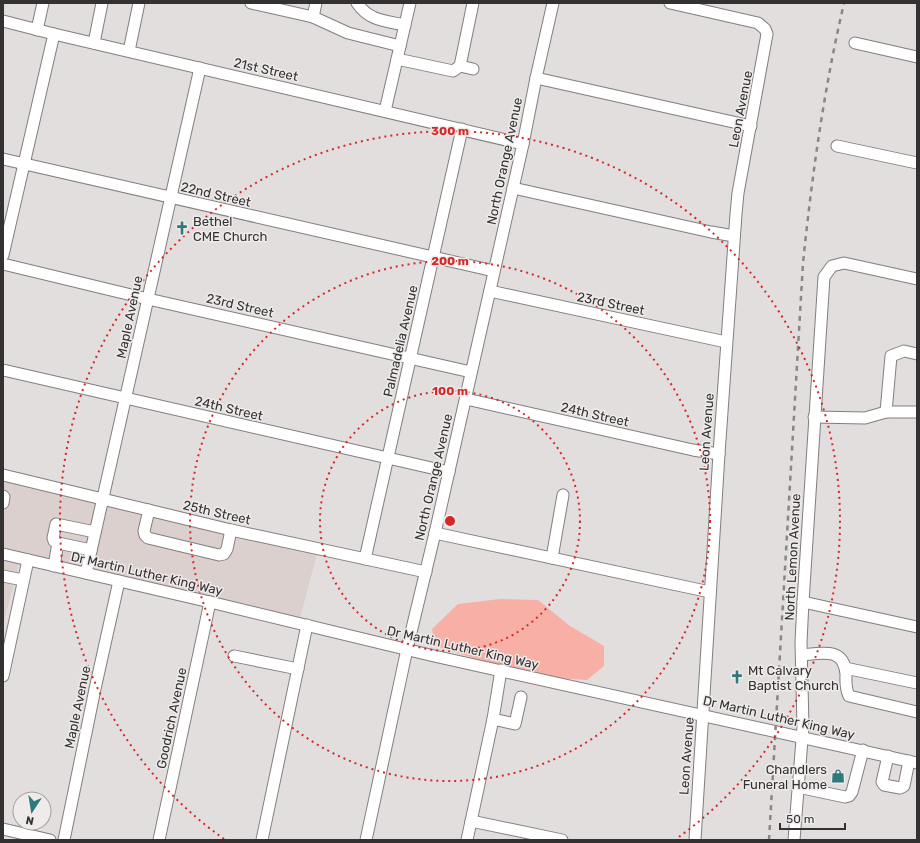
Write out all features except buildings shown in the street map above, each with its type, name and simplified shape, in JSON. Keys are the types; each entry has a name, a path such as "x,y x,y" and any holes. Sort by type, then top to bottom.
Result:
{"street":[{"path":"37,30 43,3"},
{"path":"94,43 102,3"},
{"path":"128,51 139,3"},
{"path":"252,3 313,17 348,33 400,46"},
{"path":"313,17 316,3"},
{"path":"357,3 362,10 374,18 405,25"},
{"path":"385,111 410,3"},
{"path":"397,59 453,71 460,66 473,3"},
{"name":"North Orange Avenue","path":"366,840 407,649 524,144 536,78 553,3"},
{"name":"Leon Avenue","path":"670,3 758,23 765,29 767,39 738,193 734,236 695,840"},
{"name":"21st Street","path":"3,21 524,144"},
{"path":"3,255 54,34"},
{"path":"854,43 917,57"},
{"path":"460,66 473,69"},
{"name":"Maple Avenue","path":"86,573 200,68"},
{"path":"536,78 750,126"},
{"name":"Palmadelia Avenue","path":"365,559 462,129"},
{"path":"837,146 917,163"},
{"name":"22nd Street","path":"3,160 494,272"},
{"path":"513,188 734,236"},
{"name":"North Lemon Avenue","path":"794,840 802,737 803,602 824,277 832,266 844,263 917,279"},
{"name":"23rd Street","path":"3,264 148,299 471,372"},
{"name":"23rd Street","path":"490,290 726,342"},
{"path":"886,412 891,356 904,351 917,354"},
{"name":"24th Street","path":"3,370 449,472"},
{"name":"24th Street","path":"466,399 694,450 719,454"},
{"path":"814,417 865,418 886,412 917,412"},
{"name":"25th Street","path":"3,476 231,530 426,572"},
{"path":"552,558 563,495"},
{"path":"3,496 3,502"},
{"path":"149,510 144,531 148,538 219,555 224,554 227,549 231,530"},
{"path":"91,550 54,541 53,538 56,524 96,532"},
{"path":"435,533 710,592"},
{"path":"54,566 58,543"},
{"name":"Dr Martin Luther King Way","path":"3,554 407,649 913,762"},
{"path":"3,676 28,560"},
{"path":"3,576 23,580"},
{"name":"Maple Avenue","path":"64,840 119,581"},
{"name":"Goodrich Avenue","path":"159,840 210,602"},
{"path":"803,602 917,627"},
{"path":"262,840 307,625"},
{"path":"802,655 827,653 840,656 844,662 846,690 849,696 917,712"},
{"path":"234,656 298,669"},
{"path":"845,668 917,683"},
{"path":"467,840 502,670"},
{"path":"493,719 515,724 520,696"},
{"path":"798,787 845,797 849,796 854,786 863,750"},
{"path":"888,756 882,782 884,785 900,788 904,786 913,762"},
{"path":"471,821 562,840"},
{"path":"3,830 50,840"}],"shaded area":[{"path":"3,481 97,504 83,567 3,549"},
{"path":"106,506 317,554 300,618 92,569"},
{"path":"3,559 22,564 22,566 19,565 3,624"},
{"path":"500,599 538,600 570,626 604,646 604,666 587,680 558,678 490,663 435,646 432,629 458,604"}],"railway":[{"path":"769,840 803,263 819,132 830,68 844,3"}],"place":[{"name":"Bethel CME Church","path":"182,228"},
{"name":"Mt Calvary Baptist Church","path":"737,677"},
{"name":"Chandlers Funeral Home","path":"838,776"}]}
